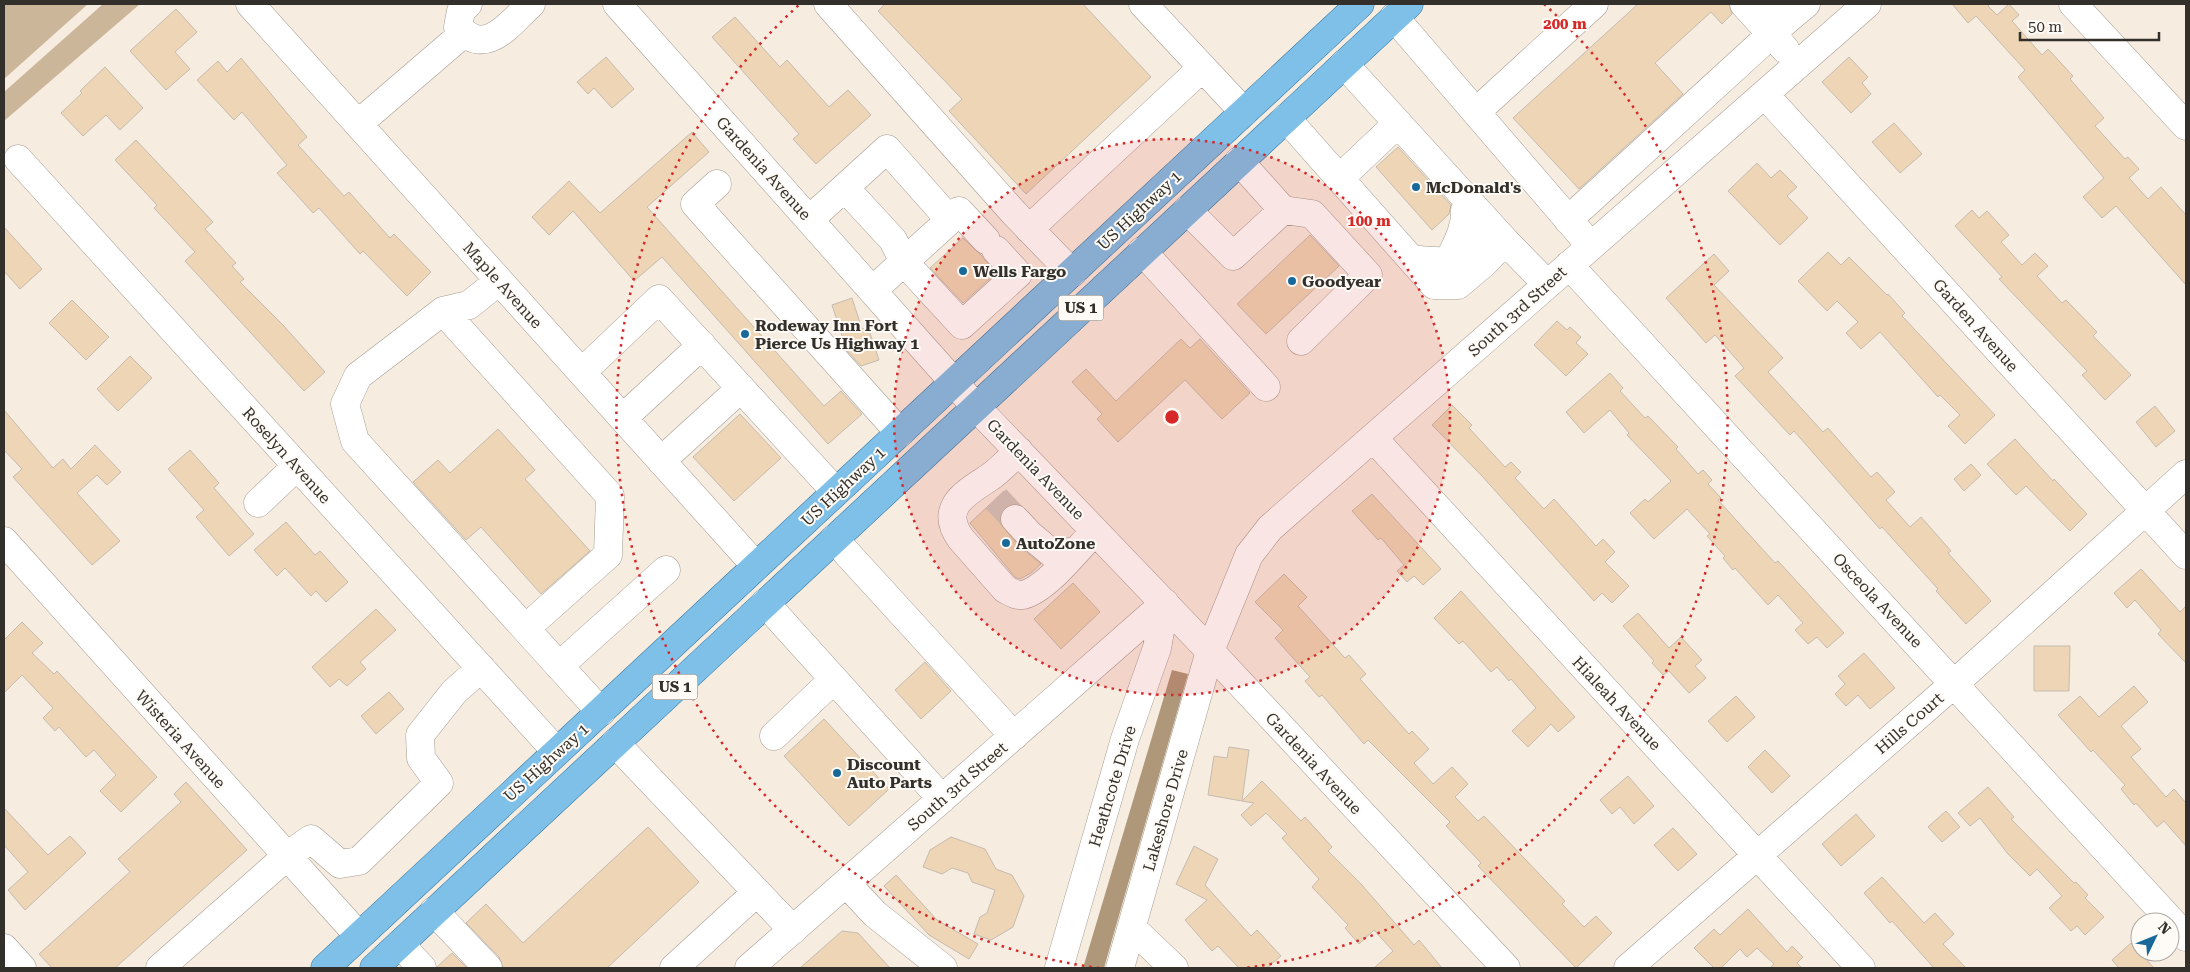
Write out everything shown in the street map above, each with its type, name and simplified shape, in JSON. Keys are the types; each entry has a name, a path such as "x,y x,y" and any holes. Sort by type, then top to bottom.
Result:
{"main road":[{"name":"US Highway 1","path":"325,968 1360,4"},
{"name":"US Highway 1","path":"374,968 1402,10"},
{"path":"1286,118 1287,94 1309,51"},
{"path":"1234,166 1245,136 1247,123 1244,112"}],"street":[{"name":"Maple Avenue","path":"250,4 756,566"},
{"path":"468,4 461,11 458,27 468,38 482,40 499,35 531,4"},
{"name":"Gardenia Avenue","path":"617,4 976,406 1210,651 1506,968"},
{"path":"828,4 1029,229 1072,273"},
{"path":"1143,4 1244,112"},
{"path":"1476,112 1594,4"},
{"path":"1744,4 1786,15"},
{"name":"South 3rd Street","path":"1210,651 1249,555 1270,528 1374,439 1590,246 1867,4"},
{"path":"2073,4 2186,126"},
{"path":"1402,10 1476,112 1590,246"},
{"path":"1568,220 1786,15"},
{"path":"1786,15 1799,64"},
{"path":"358,124 464,33"},
{"path":"1344,64 1505,241 1547,284"},
{"path":"1029,229 1202,68"},
{"name":"Garden Avenue","path":"1765,95 2186,556"},
{"path":"1286,118 1434,285 1458,285 1484,263 1505,241"},
{"path":"1340,178 1401,126"},
{"path":"1401,126 1404,142 1478,225 1483,234 1479,248 1470,255 1441,263 1411,260"},
{"path":"810,219 887,149 950,220"},
{"name":"Roselyn Avenue","path":"18,159 557,752"},
{"path":"1234,166 1283,210 1312,214 1368,275 1301,341"},
{"path":"717,184 695,204 900,433"},
{"path":"844,188 893,240 904,262 962,325 1018,274 959,211 950,220 904,262 873,290"},
{"path":"1187,210 1233,256 1283,210"},
{"path":"1142,251 1266,387"},
{"name":"Osceola Avenue","path":"1569,265 1955,683 2186,937"},
{"path":"499,281 469,305 443,311 358,376 345,404 355,441 601,712"},
{"path":"582,372 659,299 836,492"},
{"path":"443,311 610,496 608,555 526,628"},
{"path":"623,418 702,345"},
{"path":"661,461 741,388"},
{"name":"Hialeah Avenue","path":"1374,439 1861,968"},
{"path":"1019,451 993,488 977,484 958,500 954,508 952,520 955,531 961,539 1005,588 1014,594 1023,595 1038,587 1056,574 1095,531"},
{"path":"258,503 297,466"},
{"name":"Hills Court","path":"1628,968 1955,683 2186,474"},
{"path":"1015,519 1030,535 1054,555 1075,551"},
{"path":"834,539 1014,736"},
{"name":"Wisteria Avenue","path":"4,541 359,936"},
{"path":"559,666 666,570"},
{"path":"764,603 942,799"},
{"name":"South 3rd Street","path":"749,968 793,930 853,891 942,799 1165,604"},
{"name":"Heathcote Drive","path":"1059,968 1125,739 1157,648 1165,604"},
{"path":"1119,644 1132,648 1151,665"},
{"name":"Lakeshore Drive","path":"1120,968 1210,651"},
{"path":"167,966 287,856 311,839 340,864 359,861 439,783 421,758 420,735 454,692 481,668"},
{"path":"774,736 833,680"},
{"path":"614,744 793,930"},
{"path":"853,891 876,914 944,968"},
{"path":"674,968 757,892"},
{"path":"434,911 488,968"},
{"path":"1132,928 1174,968"},
{"path":"400,944 422,968"},
{"path":"4,948 22,968"}],"shaded area":[{"path":"4,4 88,4 4,79"},
{"path":"103,4 140,4 4,121 4,92"},
{"path":"1172,670 1188,674 1104,968 1083,968"}],"building":[{"path":"885,4 1083,4 1151,77 1026,194 949,111 962,99 878,11"},
{"path":"1638,4 1729,4 1732,14 1722,24 1711,12 1655,63 1683,94 1579,189 1513,118"},
{"path":"1952,4 1990,4 1988,6 1997,15 2009,4 2019,15 2012,21 2042,55 2048,49 2073,76 2070,79 2104,118 2095,126 2125,159 2128,157 2139,169 2129,178 2148,199 2161,187 2186,215 2186,285 2116,206 2102,218 2083,197 2104,178 2018,77 2025,70 1976,16 1968,23"},
{"path":"176,9 197,32 175,52 190,69 166,90 130,51"},
{"path":"735,17 780,67 787,60 829,107 848,90 871,115 816,164 793,139 799,134 712,37"},
{"path":"606,57 634,89 612,108 594,88 588,94 577,82"},
{"path":"1849,57 1868,77 1862,83 1871,94 1851,113 1822,82"},
{"path":"241,58 307,137 298,145 344,196 349,192 390,238 394,234 431,272 407,296 363,251 360,254 319,208 313,213 277,173 287,165 242,112 234,120 197,80 218,61 227,72"},
{"path":"105,67 143,108 120,130 106,115 83,136 61,113"},
{"path":"1894,123 1922,154 1900,173 1872,142"},
{"name":"Rodeway Inn Fort Pierce Us Highway 1","path":"692,132 709,152 647,207 824,406 841,391 862,414 828,444 662,257 634,281 573,211 549,235 532,217 569,181 600,213"},
{"path":"136,140 213,222 205,229 236,263 232,266 244,279 240,282 283,325 325,372 304,391 185,261 195,252 154,208 157,205 115,160"},
{"name":"McDonald's","path":"1398,147 1451,205 1449,214 1432,230 1376,167"},
{"path":"1757,163 1771,178 1780,170 1797,187 1787,196 1808,218 1780,245 1728,191"},
{"path":"1972,210 1979,218 1987,211 2009,235 2001,242 2022,265 2035,253 2048,266 2037,276 2062,303 2066,300 2097,332 2093,336 2131,375 2105,400 2082,375 2087,371 1999,279 2002,277 1955,226"},
{"path":"4,227 42,269 20,289 4,271"},
{"name":"Goodyear","path":"1310,235 1339,266 1266,334 1237,304"},
{"name":"Wells Fargo","path":"963,238 996,273 963,303 930,268"},
{"path":"1828,252 1841,265 1849,257 1888,294 1905,313 1902,316 1995,415 1965,444 1948,426 1960,415 1940,395 1938,397 1880,332 1861,349 1846,333 1858,322 1837,301 1827,311 1798,281"},
{"path":"1714,254 1729,271 1714,285 1783,358 1768,372 1823,432 1828,428 1871,477 1877,472 1895,492 1886,500 1910,527 1921,517 1951,551 1948,553 1991,601 1966,624 1936,591 1938,589 1882,527 1880,529 1794,431 1790,435 1735,376 1744,368 1715,335 1706,343 1666,298"},
{"path":"852,298 862,329 868,327 879,360 861,366 847,351 832,305"},
{"path":"72,300 109,337 86,360 49,323"},
{"path":"1557,321 1567,330 1570,327 1581,337 1576,343 1588,354 1566,376 1534,345"},
{"path":"1181,339 1190,348 1200,339 1250,393 1222,419 1185,380 1118,442 1097,419 1102,414 1072,382 1086,369 1116,401"},
{"path":"130,356 152,378 118,411 97,389"},
{"path":"1610,373 1623,388 1620,391 1645,418 1648,416 1678,447 1676,449 1698,474 1703,470 1712,480 1708,484 1721,498 1718,500 1775,563 1778,561 1844,633 1827,648 1817,637 1808,644 1795,630 1803,623 1778,595 1768,605 1735,568 1733,570 1723,558 1725,556 1707,536 1710,534 1687,509 1654,539 1630,513 1645,499 1648,502 1671,481 1627,435 1629,433 1610,410 1584,433 1566,412"},
{"path":"1452,405 1472,425 1469,428 1505,467 1511,462 1521,472 1515,478 1544,509 1554,499 1596,546 1603,539 1615,552 1605,562 1629,586 1612,603 1602,593 1594,601 1482,476 1432,425"},
{"path":"2155,406 2175,431 2156,447 2136,422"},
{"path":"4,410 53,468 63,459 71,469 95,445 121,472 107,485 97,475 77,493 120,541 92,565 13,477 22,469 4,450"},
{"path":"740,414 781,458 734,501 693,457"},
{"path":"498,429 535,470 525,479 590,551 541,594 481,527 466,540 413,482 438,460 450,473"},
{"path":"2015,439 2053,481 2054,479 2087,514 2070,531 2026,486 2016,495 1987,464"},
{"path":"190,450 219,483 214,488 254,534 229,556 196,517 204,510 168,469"},
{"path":"1971,464 1981,475 1964,491 1954,479"},
{"name":"AutoZone","path":"1004,491 1017,504 1011,504 1004,508 1000,515 1000,523 1019,546 1041,564 1031,573 1020,579 1015,577 970,523"},
{"path":"1372,494 1441,569 1423,585 1414,576 1407,582 1397,571 1404,565 1381,538 1378,540 1352,511"},
{"path":"286,522 315,555 320,551 348,582 326,602 316,591 311,596 285,568 277,576 254,550"},
{"path":"2141,569 2180,612 2186,606 2186,663 2158,634 2161,630 2135,600 2127,608 2114,593"},
{"path":"1284,574 1307,597 1298,606 1345,658 1349,655 1366,674 1360,679 1409,734 1412,731 1429,749 1414,763 1433,784 1452,767 1468,784 1455,797 1478,821 1484,816 1565,901 1562,904 1584,927 1596,916 1612,933 1576,968 1478,866 1481,863 1446,826 1450,822 1368,740 1364,744 1322,695 1319,697 1305,681 1310,677 1275,638 1283,630 1255,602"},
{"path":"1073,583 1100,612 1061,649 1034,619"},
{"path":"1461,591 1575,717 1558,732 1551,724 1528,747 1512,731 1536,708 1511,679 1509,681 1497,667 1491,672 1463,641 1459,644 1434,618"},
{"path":"376,609 396,630 360,662 366,669 347,686 339,679 330,687 312,667"},
{"path":"1638,613 1669,648 1681,637 1702,660 1695,666 1706,678 1689,693 1669,671 1663,675 1652,663 1654,661 1623,626"},
{"path":"22,622 43,643 32,653 54,674 57,671 157,777 121,812 100,791 116,775 94,750 86,757 59,727 55,731 43,718 53,708 22,675 4,693 4,640"},
{"path":"2034,646 2070,646 2069,691 2034,691"},
{"path":"1864,653 1895,688 1870,709 1858,695 1846,706 1835,694 1845,684 1838,676"},
{"path":"925,662 951,691 921,719 895,690"},
{"path":"2134,686 2148,702 2121,726 2141,749 2131,757 2166,797 2174,789 2186,803 2186,846 2164,821 2157,827 2136,803 2134,805 2121,789 2125,785 2093,750 2091,752 2058,715 2080,696 2099,717"},
{"path":"389,692 404,709 376,734 361,716"},
{"path":"1736,696 1755,717 1727,742 1708,721"},
{"name":"Discount Auto Parts","path":"824,719 889,789 849,826 784,756"},
{"path":"1229,747 1249,750 1242,801 1208,795 1214,756 1227,758"},
{"path":"1765,750 1790,776 1772,793 1748,767"},
{"path":"1628,776 1654,806 1634,824 1620,807 1612,814 1600,800"},
{"path":"1262,781 1301,821 1305,817 1332,847 1328,851 1361,884 1414,945 1419,940 1442,968 1374,968 1393,951 1374,930 1359,944 1345,928 1348,925 1312,887 1319,879 1282,838 1287,834 1266,813 1251,826 1241,815 1254,803 1242,801"},
{"path":"186,782 247,850 115,968 52,968 39,954 130,872 118,859 181,802 174,794"},
{"path":"1988,787 2014,817 2011,819 2074,883 2076,882 2088,895 2085,898 2104,917 2085,935 2077,926 2071,931 2049,908 2062,896 2037,869 2030,876 2008,854 1980,818 1970,826 1958,813"},
{"path":"4,808 48,855 70,836 86,853 25,910 8,890 28,872 4,845"},
{"path":"1946,811 1960,827 1942,842 1928,827"},
{"path":"1856,814 1875,836 1841,866 1822,844"},
{"path":"648,827 699,882 607,968 503,968 499,957 466,923 486,904 523,943"},
{"path":"1673,828 1697,854 1678,871 1654,845"},
{"path":"951,837 985,849 996,869 1012,875 1024,896 1013,927 991,940 974,934 980,917 987,913 995,890 972,882 968,873 952,868 942,874 923,867 930,850"},
{"path":"1194,846 1218,859 1205,885 1251,936 1257,930 1281,956 1267,968 1239,968 1218,946 1212,951 1185,920 1207,900 1176,884"},
{"path":"896,875 937,920 978,944 969,959 929,935 884,886"},
{"path":"1882,877 1924,923 1935,913 1954,934 1943,944 1966,968 1934,968 1892,921 1890,923 1864,893"},
{"path":"1748,909 1787,952 1792,946 1803,957 1797,963 1802,968 1770,968 1774,964 1757,948 1747,957 1740,949 1721,968 1714,968 1694,948 1714,929 1720,935"},
{"path":"842,931 858,933 890,968 800,968"},
{"path":"2130,944 2130,962 2148,962 2154,968 2119,968 2112,960"},
{"path":"452,953 467,968 437,968 437,967"}],"tunnel":[{"path":"996,499 1015,519"}],"place":[{"name":"McDonald's","path":"1416,187"},
{"name":"Wells Fargo","path":"963,271"},
{"name":"Goodyear","path":"1292,281"},
{"name":"Rodeway Inn Fort Pierce Us Highway 1","path":"745,334"},
{"name":"AutoZone","path":"1006,543"},
{"name":"Discount Auto Parts","path":"837,773"}]}
